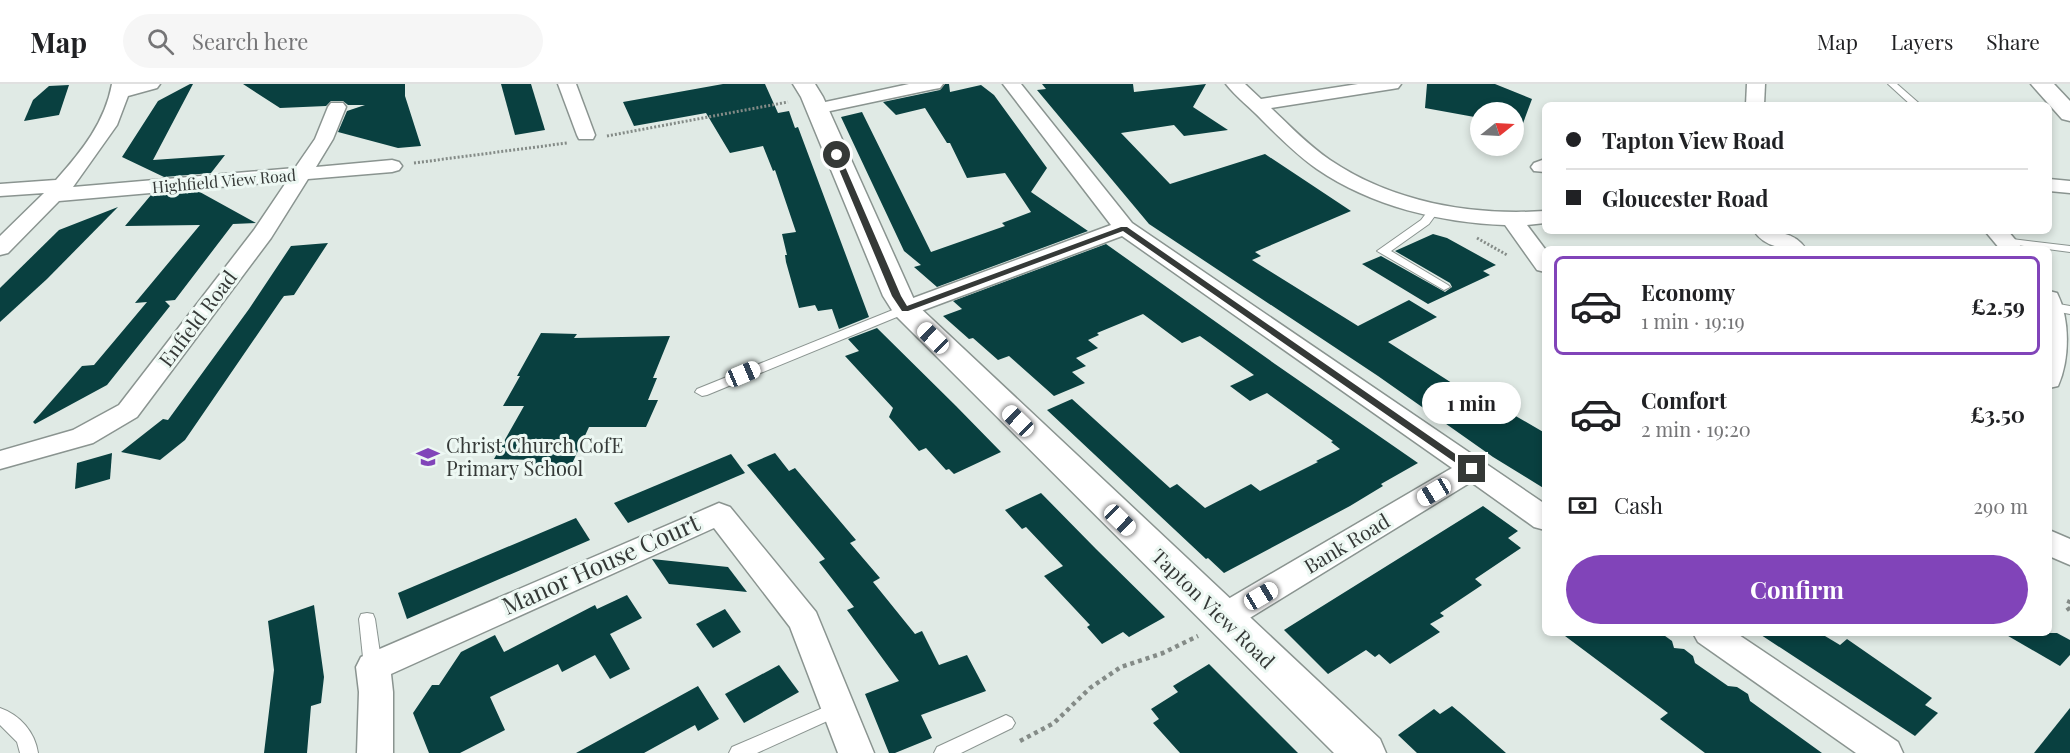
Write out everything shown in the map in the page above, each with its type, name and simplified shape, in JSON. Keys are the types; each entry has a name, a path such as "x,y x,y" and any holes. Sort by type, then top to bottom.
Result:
{"street":[{"path":"0,248 60,190 114,114 121,88 151,84"},
{"path":"567,84 585,138"},
{"path":"811,97 934,84"},
{"path":"1012,84 1124,228 1542,517"},
{"path":"1235,84 1322,163 1345,178 1372,191 1435,209 1512,219 1542,217"},
{"path":"1755,102 1756,84"},
{"path":"2042,84 2070,114"},
{"path":"1258,105 1386,85"},
{"name":"Tapton View Road","path":"811,97 897,296 905,309 1364,753"},
{"name":"Enfield Road","path":"0,460 81,438 110,426 128,411 215,299 302,175 324,139 337,108"},
{"name":"Highfield View Road","path":"0,190 60,190 302,175 392,166"},
{"path":"2052,184 2070,187"},
{"path":"1512,219 1542,260"},
{"path":"905,309 1124,228"},
{"path":"1770,234 1790,246"},
{"path":"2052,376 2055,371 2060,328 2057,305"},
{"name":"Bank Road","path":"1223,618 1472,469"},
{"name":"Manor House Court","path":"373,666 719,514 804,621 856,753"},
{"path":"2052,543 2070,554"},
{"path":"1714,636 1885,753"},
{"path":"373,666 376,692 375,753"}],"lane":[{"path":"1892,84 1913,102"},
{"path":"1435,209 1425,222 1383,251 1444,286"},
{"path":"2004,240 2048,246"},
{"path":"2052,247 2070,249"},
{"path":"702,392 905,309"},
{"path":"367,619 373,666"},
{"path":"738,753 839,708"},
{"path":"0,716 9,720 19,732 30,749 29,753"},
{"path":"943,753 1006,723"}],"path":[{"path":"392,166 585,138 811,97"},
{"path":"1435,209 1451,224 1512,258"},
{"path":"2070,600 2067,607 2070,611"},
{"path":"1016,743 1054,723 1090,688 1121,667 1200,635 1223,618"}],"building":[{"path":"193,84 153,160 225,155 211,173 164,177 122,157 158,101"},
{"path":"243,84 405,84 405,96 421,146 398,148 338,132 347,111 365,105 348,105 343,101 331,101 326,106 280,108"},
{"path":"501,84 531,84 545,130 515,135"},
{"path":"723,84 765,84 778,113 789,111 795,128 798,127 869,317 839,329 832,309 818,311 815,305 799,308 786,262 785,255 787,255 782,234 796,232 775,170 773,171 763,146 730,153 706,113 634,126 623,102"},
{"path":"945,84 949,84 950,92 981,85 994,95 1047,168 1031,192 1088,231 937,287 914,267 921,265 904,251 841,117 862,112 931,252 1005,226 1002,223 1031,212 1005,173 967,178 950,143 947,143 925,108 896,115 883,102 940,90"},
{"path":"1042,84 1133,84 1134,92 1206,84 1193,107 1228,130 1184,136 1174,125 1121,133 1170,184 1265,154 1351,211 1255,252 1261,256 1252,260 1358,326 1409,300 1437,317 1388,342 1469,394 1474,392 1542,431 1542,487 1493,457 1378,376 1149,224 1037,90 1046,89"},
{"path":"1427,84 1495,84 1532,99 1524,121 1524,102 1470,102 1470,116 1425,108"},
{"path":"69,85 59,115 24,121 33,100 49,86"},
{"path":"198,191 256,223 233,224 175,300 165,301 170,306 107,385 35,424 33,422 82,366 94,365 147,302 135,303 200,225 125,226 151,195"},
{"path":"118,207 47,279 0,322 0,288 59,230"},
{"path":"1433,234 1447,238 1496,265 1483,271 1490,275 1428,304 1362,264 1381,256 1445,292 1452,287 1450,283 1395,251"},
{"path":"328,243 294,295 284,296 281,300 185,440 160,460 121,452 163,419 168,420 249,309 291,246"},
{"path":"1106,244 1418,463 1381,484 1383,486 1350,506 1224,573 1208,558 1206,559 1047,410 1072,399 1170,488 1177,484 1205,508 1251,484 1260,491 1318,462 1316,461 1340,449 1331,442 1333,441 1267,393 1250,401 1230,386 1254,375 1200,336 1182,343 1143,314 1097,333 1099,335 1088,340 1098,348 1076,358 1086,366 1072,372 1085,383 1054,396 1009,356 998,360 943,316 962,309 953,301"},
{"path":"877,328 1001,452 954,474 949,469 946,470 926,448 919,451 889,417 893,408 845,356 859,351 848,339"},
{"path":"541,333 577,334 574,338 670,336 653,378 657,378 648,400 658,400 646,427 589,427 570,468 529,467 533,460 494,459 524,406 503,406"},
{"path":"112,453 110,479 75,489 77,463"},
{"path":"775,453 789,471 795,468 856,540 850,543 880,578 873,582 915,634 922,631 939,665 967,655 986,691 921,715 932,738 895,753 889,753 865,694 899,681 847,610 854,607 819,562 825,559 747,465"},
{"path":"731,454 745,473 628,523 614,503"},
{"path":"1041,493 1165,617 1129,637 1123,632 1102,644 1087,627 1090,625 1044,576 1063,566 1026,527 1022,529 1005,510"},
{"path":"1483,506 1518,531 1508,538 1521,548 1475,579 1482,585 1440,613 1444,616 1430,624 1440,632 1390,664 1379,654 1375,657 1366,650 1328,674 1284,630"},
{"path":"576,518 590,540 407,619 398,593"},
{"path":"652,559 728,567 747,592 669,584"},
{"path":"627,595 642,618 610,634 630,669 610,679 595,655 562,672 558,664 490,697 505,730 460,753 429,753 413,713 432,685 439,685 461,652 495,635 504,652 595,605 597,609"},
{"path":"314,605 324,677 321,703 311,706 307,753 264,753 274,670 268,621"},
{"path":"725,609 741,632 713,648 696,624"},
{"path":"2052,633 2057,633 2070,640 2070,655 2060,666 2008,636 2052,636"},
{"path":"1565,636 1665,636 1672,641 1674,648 1684,649 1693,656 1695,663 1728,686 1737,687 1748,694 1750,701 1822,753 1705,753 1660,719 1668,713"},
{"path":"1763,636 1825,636 1840,645 1847,639 1932,698 1925,705 1938,713 1915,736"},
{"path":"1209,664 1298,753 1180,753 1153,723 1159,719 1151,709 1178,692 1173,686"},
{"path":"779,665 799,692 744,723 725,694"},
{"path":"698,686 719,719 698,731 695,725 644,753 576,753"},
{"path":"1452,706 1506,753 1417,753 1398,735 1434,709 1440,714"},
{"path":"2070,708 2070,753 2034,753"}],"place":[{"name":"Christ Church CofE Primary School","path":"428,457"}],"route":[{"path":"837,155 897,296 905,309 1124,228 1472,469"}]}
